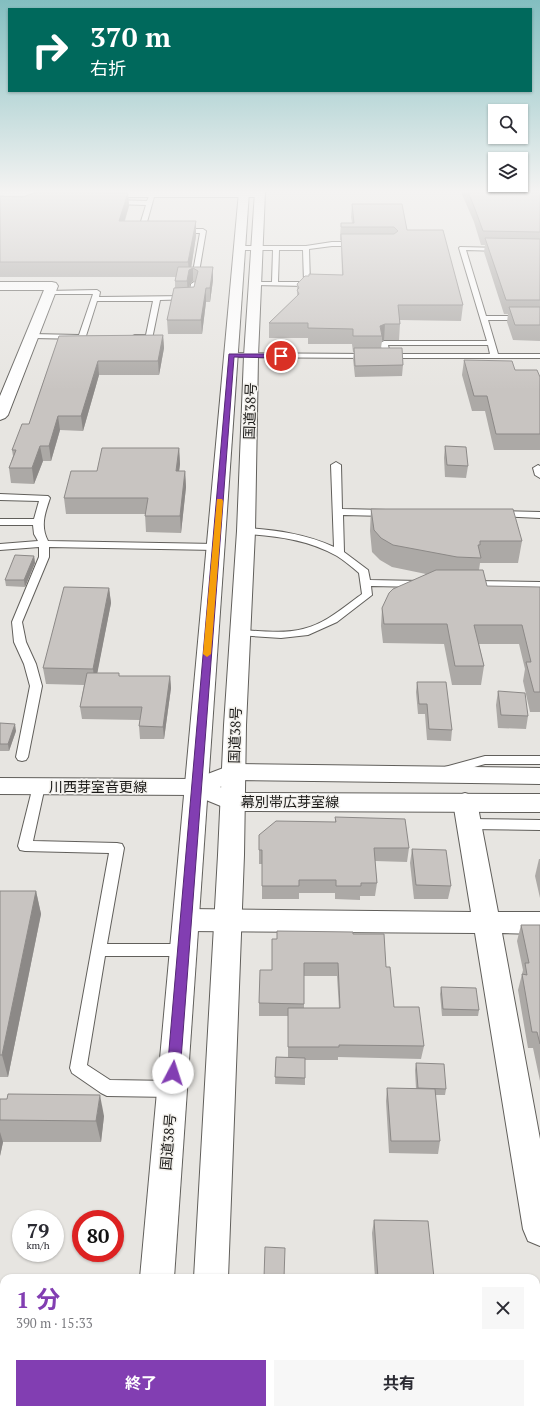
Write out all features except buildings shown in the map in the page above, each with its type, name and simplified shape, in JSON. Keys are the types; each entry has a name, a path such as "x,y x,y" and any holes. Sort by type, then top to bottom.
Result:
{"main road":[{"name":"国道38号","path":"157,1274 232,355 238,258"},
{"name":"国道38号","path":"210,1274 246,531 251,356 256,258"},
{"path":"0,286 52,286 0,415"},
{"name":"幕別帯広芽室線","path":"197,787 234,772 540,776"},
{"name":"川西芽室音更線","path":"0,786 197,787"},
{"name":"幕別帯広芽室線","path":"197,787 233,802 466,813 540,803"},
{"path":"466,813 540,1230"},
{"path":"186,920 540,923"}],"lane":[{"path":"196,272 198,258"},
{"path":"275,284 276,258"},
{"path":"255,284 307,284 306,258"},
{"path":"465,258 495,356"},
{"path":"96,299 192,298 194,284"},
{"path":"32,336 86,337 97,292 49,292"},
{"path":"127,337 149,337 157,298"},
{"path":"484,318 540,318"},
{"path":"387,356 384,343 491,343"},
{"path":"232,355 540,356"},
{"path":"336,465 339,553"},
{"path":"0,497 45,498 38,522 39,534 44,544 44,557 17,622 20,642 30,664 36,686 22,757"},
{"path":"338,512 392,513"},
{"path":"486,514 540,515"},
{"path":"0,522 38,522"},
{"path":"240,633 294,634 317,628 347,611 367,595 364,572 339,553 311,541 283,534 246,531"},
{"path":"0,547 44,544 216,547"},
{"path":"366,583 429,584"},
{"path":"461,584 540,585"},
{"path":"433,775 485,760 540,760"},
{"path":"39,786 24,846 117,848 78,1068 107,1088 172,1089"},
{"path":"466,813 540,825"},
{"path":"99,950 184,950"}],"slow traffic":[{"path":"207,654 220,501"}],"route":[{"path":"173,1073 232,355 281,356"}]}
